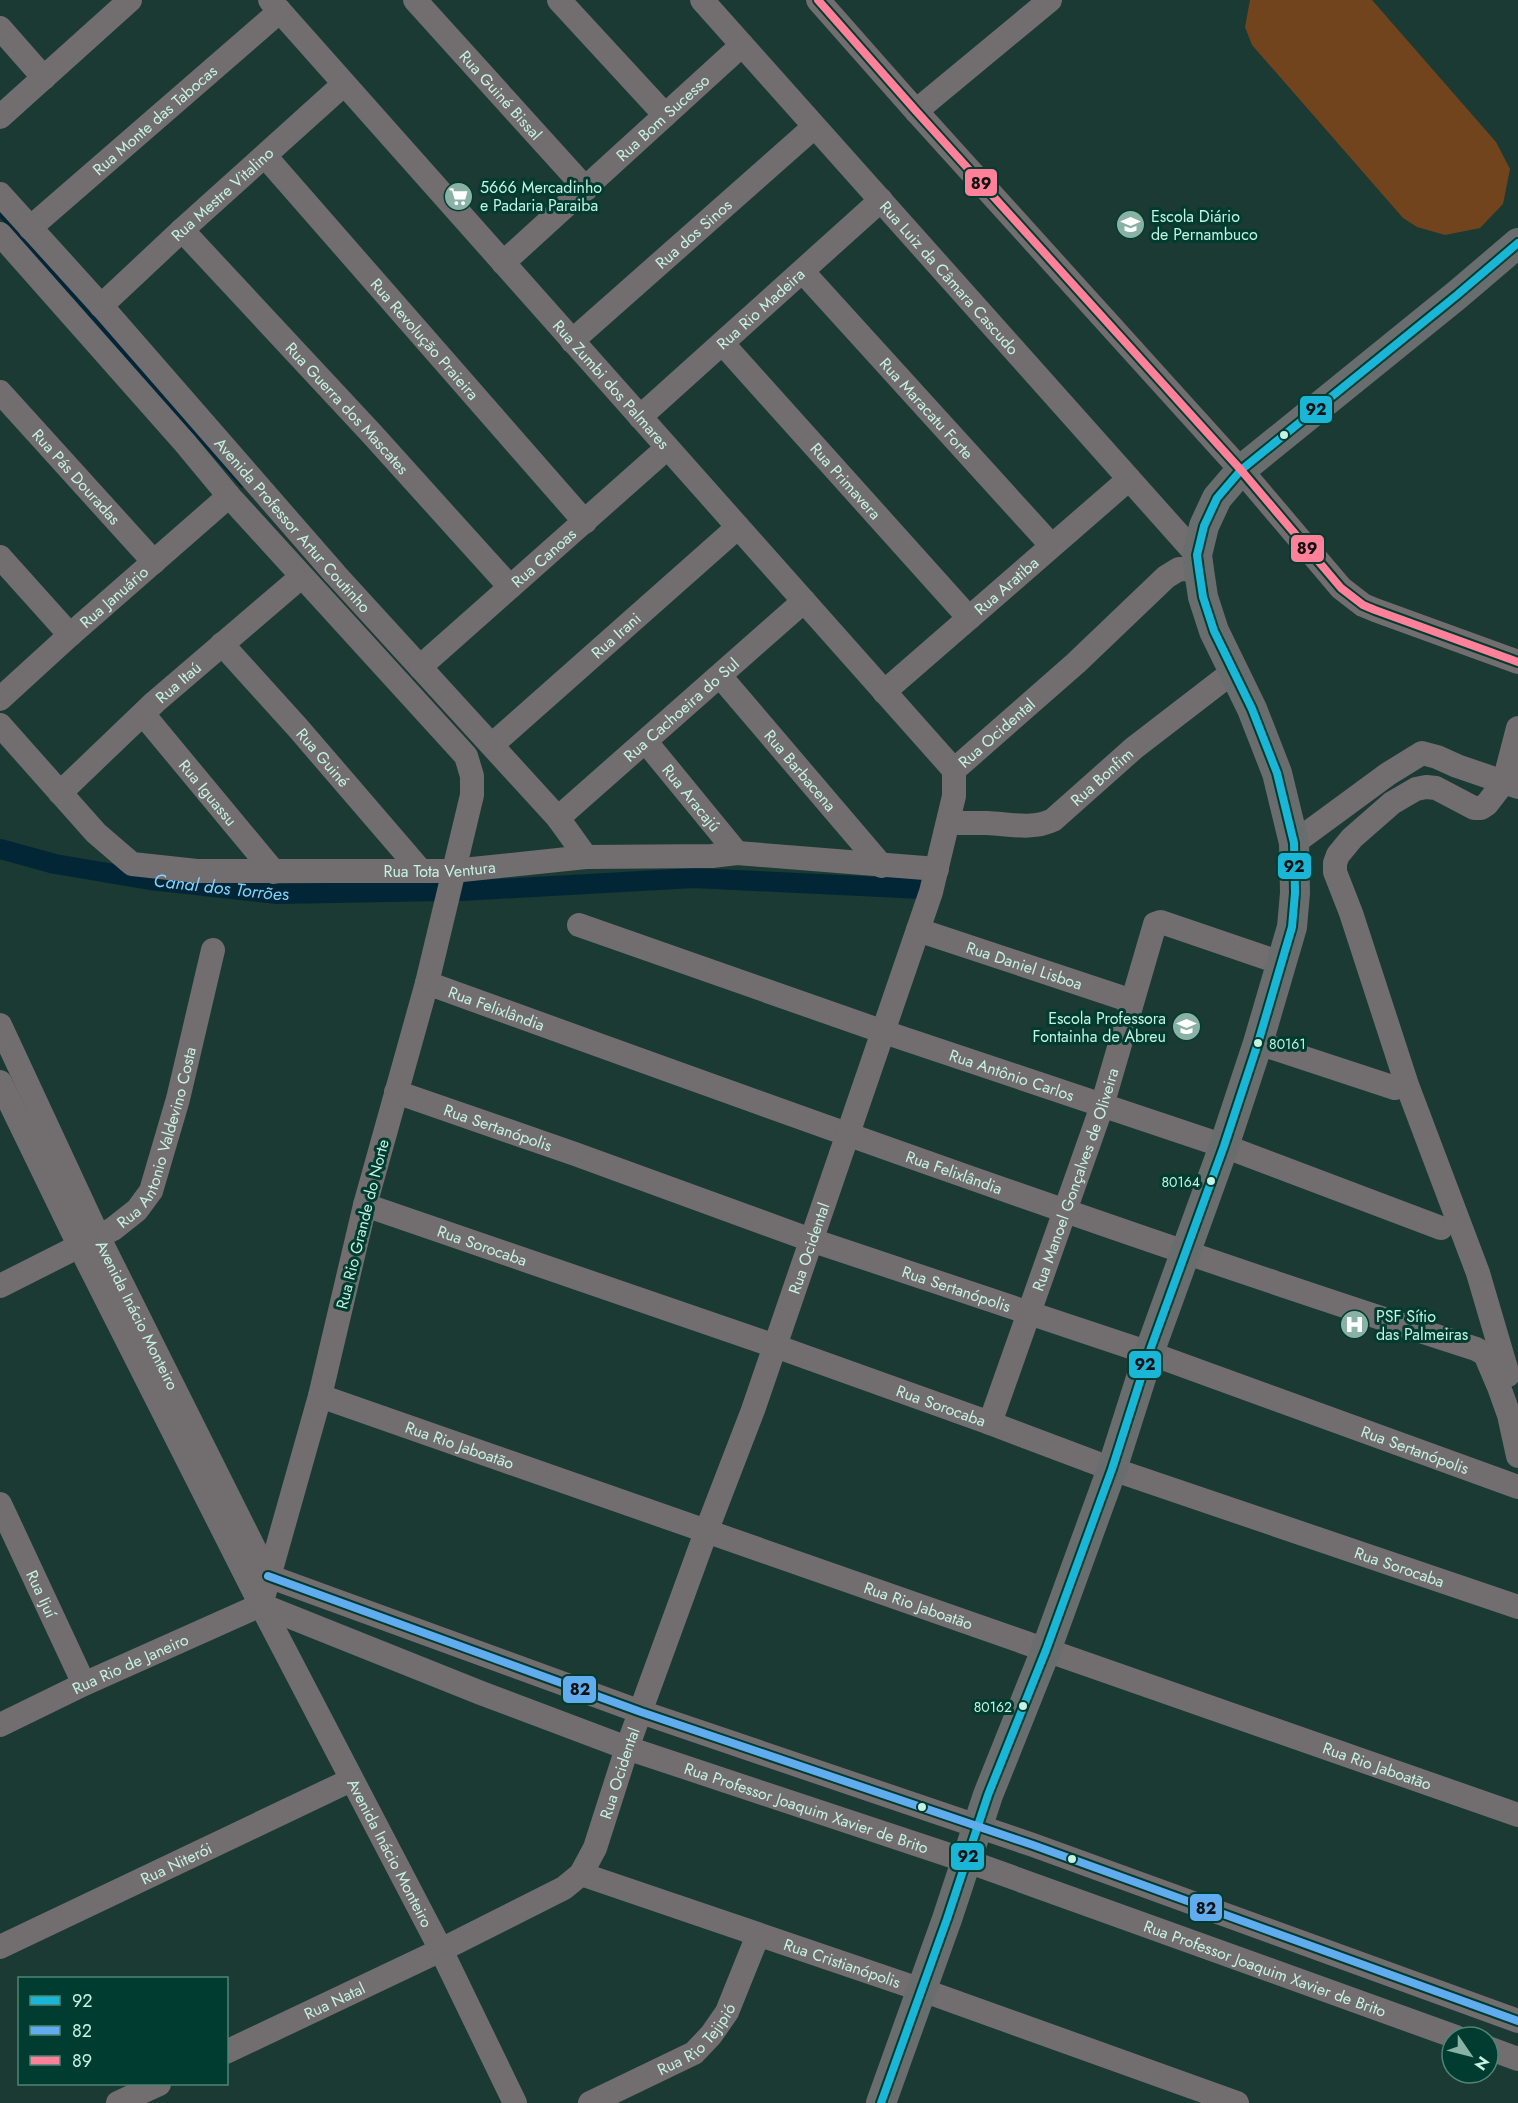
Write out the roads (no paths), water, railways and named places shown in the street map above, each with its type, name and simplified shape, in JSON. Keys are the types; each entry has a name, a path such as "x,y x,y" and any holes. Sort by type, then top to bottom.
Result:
{"main road":[{"path":"881,2103 967,1861 987,1795 1046,1650 1112,1469 1184,1251 1224,1146 1258,1043 1292,927 1295,893 1294,843 1277,773 1252,709 1214,631 1203,597 1198,563 1204,526 1217,498 1241,470 1518,243"}],"street":[{"name":"Rua Guiné Bissal","path":"415,0 586,189"},
{"path":"559,0 665,115"},
{"name":"Rua Luiz da Câmara Cascudo","path":"702,0 1129,479 1198,563"},
{"path":"818,0 1241,470 1341,588 1354,599 1375,610 1518,662"},
{"path":"916,111 1050,0"},
{"path":"0,117 126,1"},
{"name":"Rua Zumbi dos Palmares","path":"275,6 954,770"},
{"name":"Rua Monte das Tabocas","path":"30,228 275,6"},
{"path":"0,28 45,78"},
{"name":"Rua Bom Sucesso","path":"503,263 742,45"},
{"name":"Rua Mestre Vitalino","path":"101,306 344,84"},
{"name":"Rua dos Sinos","path":"572,341 814,127"},
{"name":"Rua Revolução Praieira","path":"265,156 585,522"},
{"name":"Avenida Professor Artur Coutinho","path":"0,194 273,504 493,744 558,818 586,857"},
{"name":"Rua Rio Madeira","path":"640,417 881,200"},
{"name":"Rua Guerra dos Mascates","path":"182,230 372,434 510,587"},
{"name":"Avenida Professor Artur Coutinho","path":"0,234 301,577 466,756 472,776 472,795 453,871"},
{"name":"Rua Maracatu Forte","path":"803,272 1051,545"},
{"name":"Rua Primavera","path":"723,344 969,618"},
{"name":"Rua Pás Douradas","path":"0,392 154,562"},
{"name":"Rua Canoas","path":"420,667 668,448"},
{"name":"Rua Aratiba","path":"884,692 1129,479"},
{"name":"Rua Januário","path":"0,699 70,634 229,496"},
{"name":"Rua Irani","path":"493,744 738,527"},
{"path":"0,557 70,634"},
{"name":"Rua Ocidental","path":"441,1950 564,1888 581,1874 595,1848 627,1748 776,1346 918,930 949,823 954,796 954,770 1076,663 1166,577 1179,569 1198,563"},
{"name":"Rua Itaú","path":"60,793 143,714 301,577"},
{"name":"Rua Cachoeira do Sul","path":"558,818 804,601"},
{"name":"Rua Guiné","path":"222,644 421,871"},
{"name":"Rua Bonfim","path":"949,823 1030,826 1053,820 1134,748 1234,671"},
{"name":"Rua Barbacena","path":"720,676 882,866"},
{"name":"Rua Iguassu","path":"143,714 274,872"},
{"name":"Rua Tota Ventura","path":"0,725 96,833 132,864 197,871 453,871 586,857 737,853 937,869"},
{"path":"1518,728 1511,784 1482,808 1474,808 1436,788 1426,787 1405,794 1352,838 1338,855 1335,863 1335,872 1352,913 1407,1085 1478,1273 1518,1404"},
{"name":"Rua Aracajú","path":"646,742 737,853"},
{"path":"1294,843 1388,774 1422,753 1511,784"},
{"name":"Rua Rio Grande do Norte","path":"268,1576 320,1396 365,1205 427,983 453,871"},
{"name":"Rua Manoel Gonçalves de Oliveira","path":"990,1423 1102,1106 1155,924 1161,922 1281,963"},
{"name":"Rua Antônio Carlos","path":"579,925 884,1032 1224,1146 1441,1228"},
{"name":"Rua Daniel Lisboa","path":"918,930 1132,1001"},
{"name":"Rua Antonio Valdevino Costa","path":"0,1286 89,1242 128,1218 151,1191 178,1099 213,950"},
{"name":"Rua Felixlândia","path":"427,983 848,1136 1296,1291 1485,1353 1509,1415 1518,1456"},
{"name":"Avenida Inácio Monteiro","path":"0,1025 89,1242 261,1605 441,1950 515,2103"},
{"path":"1258,1043 1395,1088"},
{"name":"Avenida Inácio Monteiro","path":"0,1082 89,1242 268,1576"},
{"name":"Rua Sertanópolis","path":"396,1092 811,1240 1149,1353 1518,1487"},
{"name":"Rua Sorocaba","path":"365,1205 776,1346 1112,1469 1518,1607"},
{"name":"Rua Rio Jaboatão","path":"320,1396 663,1514 706,1532 1518,1815"},
{"name":"Rua Ijuí","path":"0,1504 84,1684"},
{"path":"261,1605 268,1576 641,1712 1034,1845 1518,2021"},
{"name":"Rua Rio de Janeiro","path":"0,1725 84,1684 261,1605"},
{"name":"Rua Professor Joaquim Xavier de Brito","path":"261,1605 481,1693 627,1748 967,1861 1440,2031"},
{"name":"Rua Niterói","path":"0,1947 351,1780"},
{"name":"Rua Cristianópolis","path":"581,1874 922,1990 1237,2103"},
{"name":"Rua Rio Tejipió","path":"590,2103 694,2053 711,2036 727,2012 758,1935"},
{"name":"Rua Natal","path":"228,2051 441,1950"},
{"path":"1500,2052 1518,2059"},
{"path":"118,2103 157,2085"}],"waterway":[{"path":"0,214 242,485"},
{"name":"Canal dos Torrões","path":"0,849 55,864 150,880 277,894 445,891"},
{"path":"462,891 694,878 922,889"}],"place":[{"name":"5666 Mercadinho e Padaria Paraiba","path":"459,196"},
{"name":"Escola Diário de Pernambuco","path":"1130,225"},
{"name":"Escola Professora Fontainha de Abreu","path":"1187,1027"},
{"name":"80161","path":"1258,1043"},
{"name":"80164","path":"1211,1181"},
{"name":"PSF Sítio das Palmeiras","path":"1355,1325"},
{"name":"80162","path":"1023,1706"}]}
